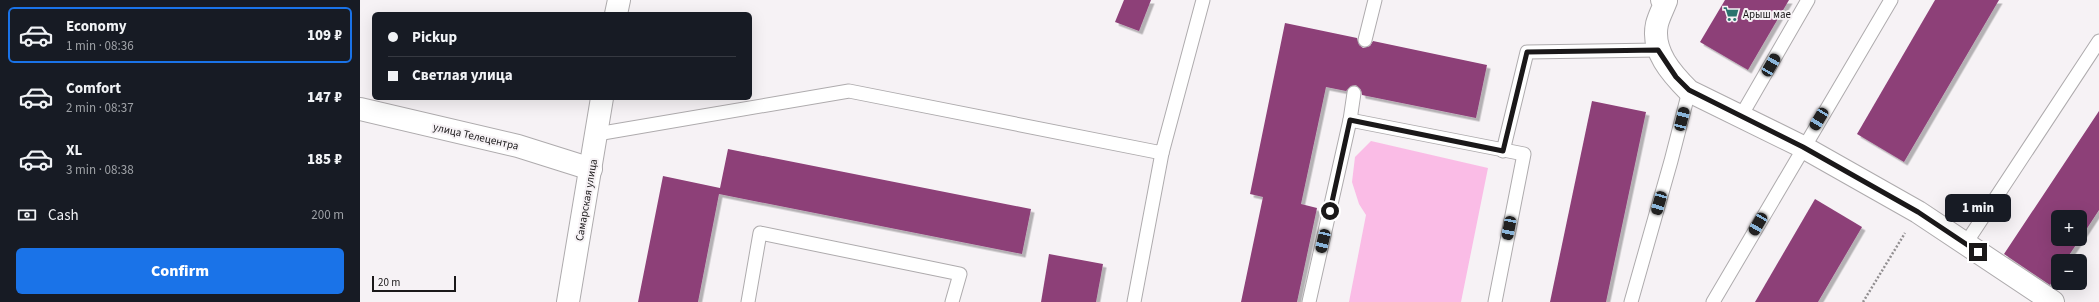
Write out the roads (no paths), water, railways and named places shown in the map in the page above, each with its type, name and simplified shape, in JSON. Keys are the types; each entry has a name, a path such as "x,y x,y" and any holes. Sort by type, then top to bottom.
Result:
{"street":[{"path":"616,12 619,0"},
{"path":"1665,0 1657,26 1658,50 1676,77 1689,90 1803,147 1918,212 2053,302"},
{"name":"Самарская улица","path":"568,302 598,134 602,100"},
{"name":"улица Телецентра","path":"360,109 518,146 591,169"}],"lane":[{"path":"1134,302 1162,153 1203,0"},
{"path":"1366,40 1375,0"},
{"path":"1741,116 1808,0"},
{"path":"1713,302 1891,0"},
{"path":"1966,243 2099,41"},
{"path":"1503,151 1527,52 1658,50"},
{"path":"598,134 849,90 1162,153"},
{"path":"1631,302 1671,161 1689,90"},
{"path":"1309,302 1350,120 1354,93"},
{"path":"1350,120 1524,154 1494,302"},
{"path":"748,302 760,233 960,274 952,302"}],"place":[{"name":"Арыш мае","path":"1731,14"}]}
